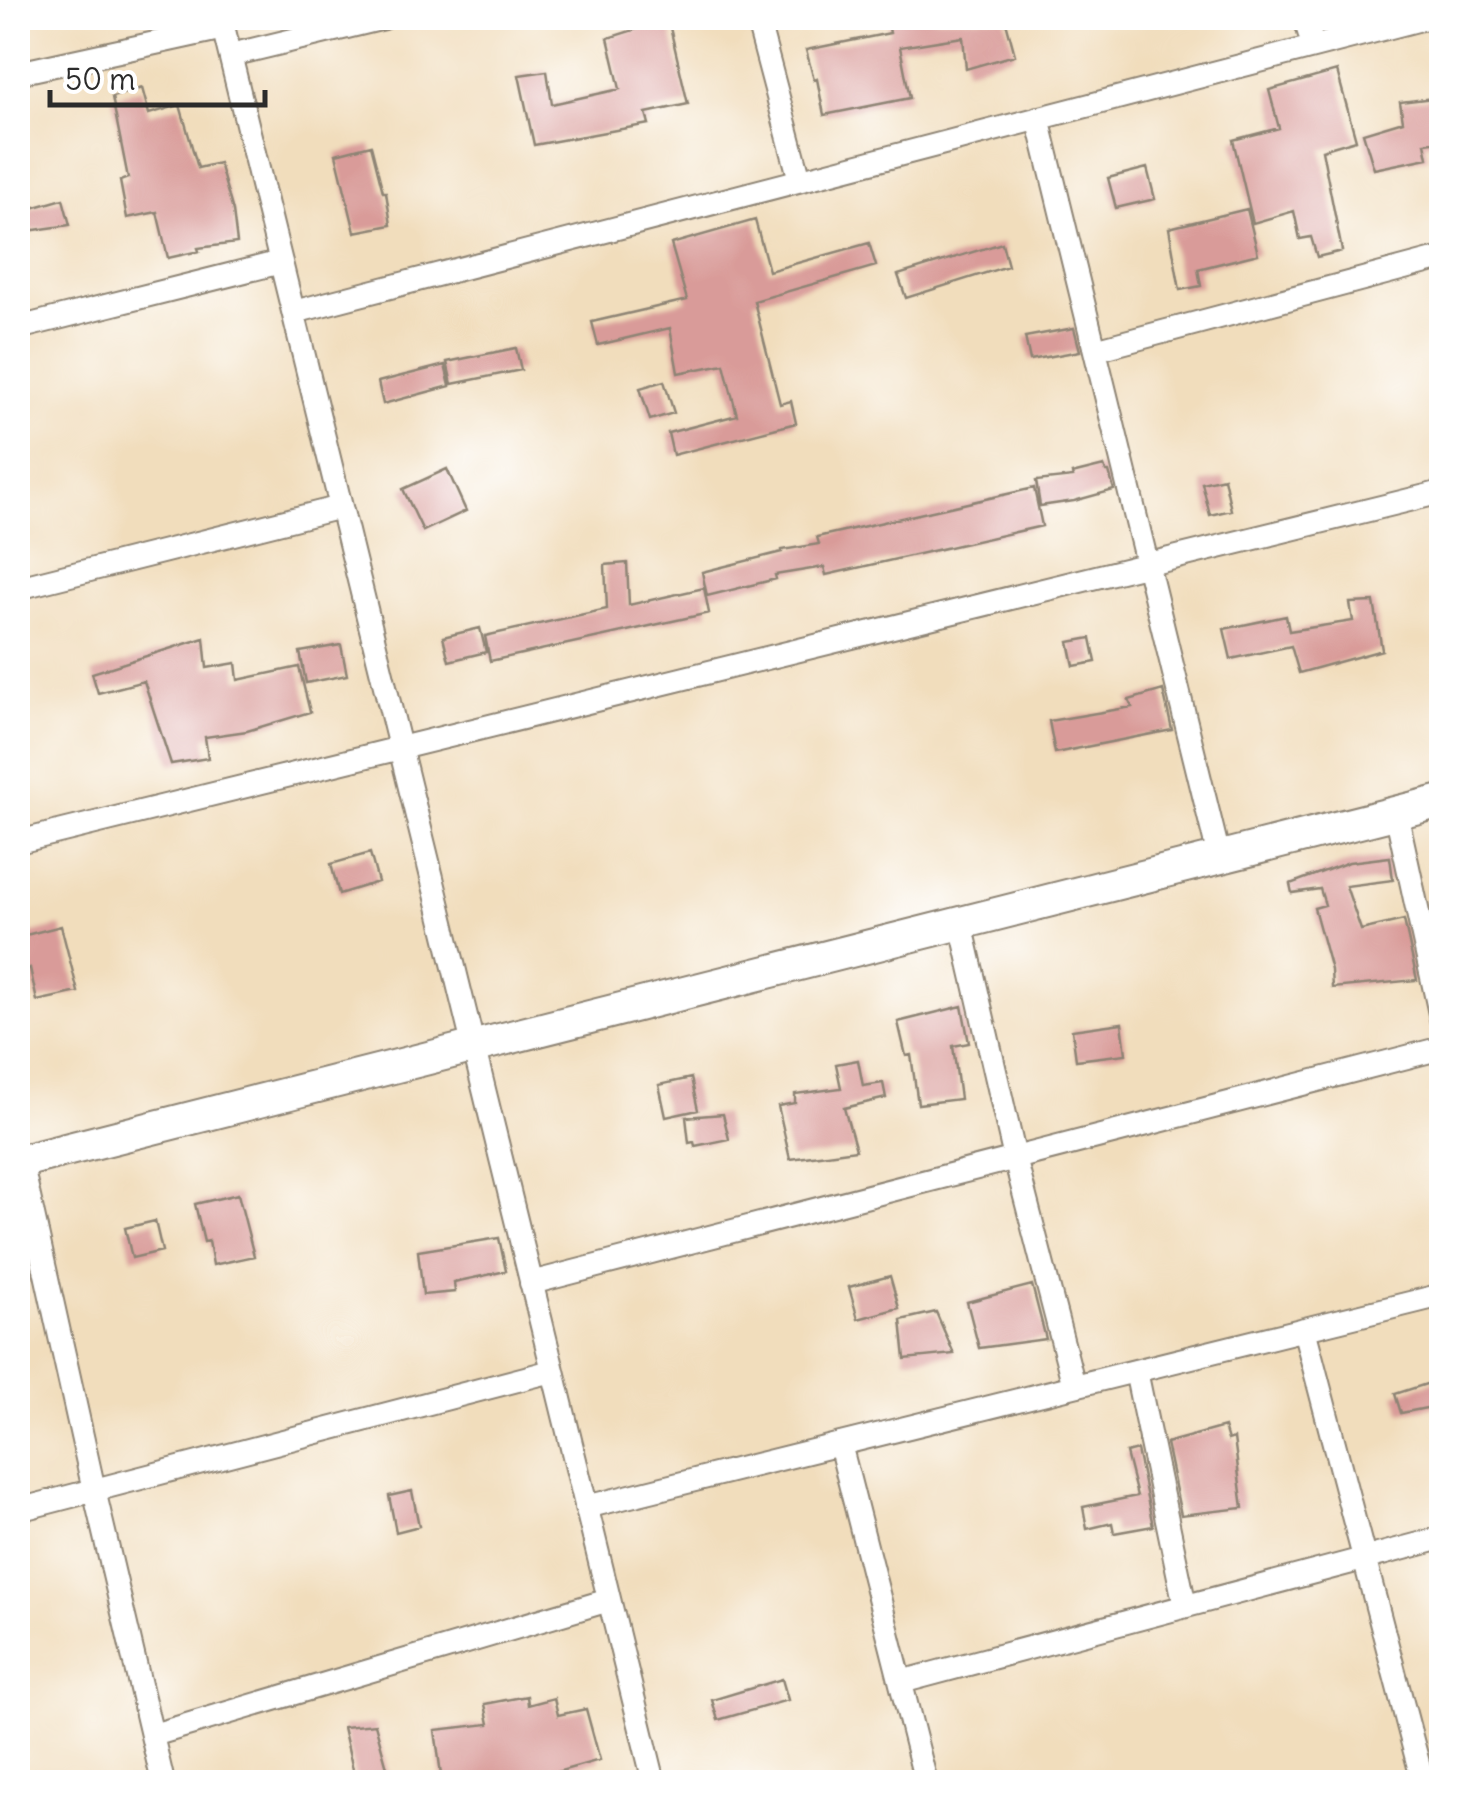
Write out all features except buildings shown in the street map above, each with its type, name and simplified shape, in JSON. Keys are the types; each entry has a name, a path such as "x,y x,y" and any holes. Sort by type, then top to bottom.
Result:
{"street":[{"path":"230,56 384,18"},
{"path":"757,18 800,180"},
{"path":"1306,18 1313,46"},
{"path":"294,312 1425,18"},
{"path":"18,73 223,23 654,1782"},
{"path":"1038,118 1219,857"},
{"path":"1094,350 1442,258"},
{"path":"18,328 281,262"},
{"path":"18,842 1442,492"},
{"path":"18,588 341,507"},
{"path":"163,1782 20,1161 1442,800"},
{"path":"1396,812 1442,1023"},
{"path":"961,922 1015,1158 1074,1386"},
{"path":"531,1283 1442,1048"},
{"path":"586,1507 1442,1295"},
{"path":"1304,1329 1423,1782"},
{"path":"18,1510 552,1370"},
{"path":"1136,1371 1185,1606"},
{"path":"840,1444 926,1782"},
{"path":"900,1682 1442,1538"},
{"path":"153,1736 609,1600"}]}
